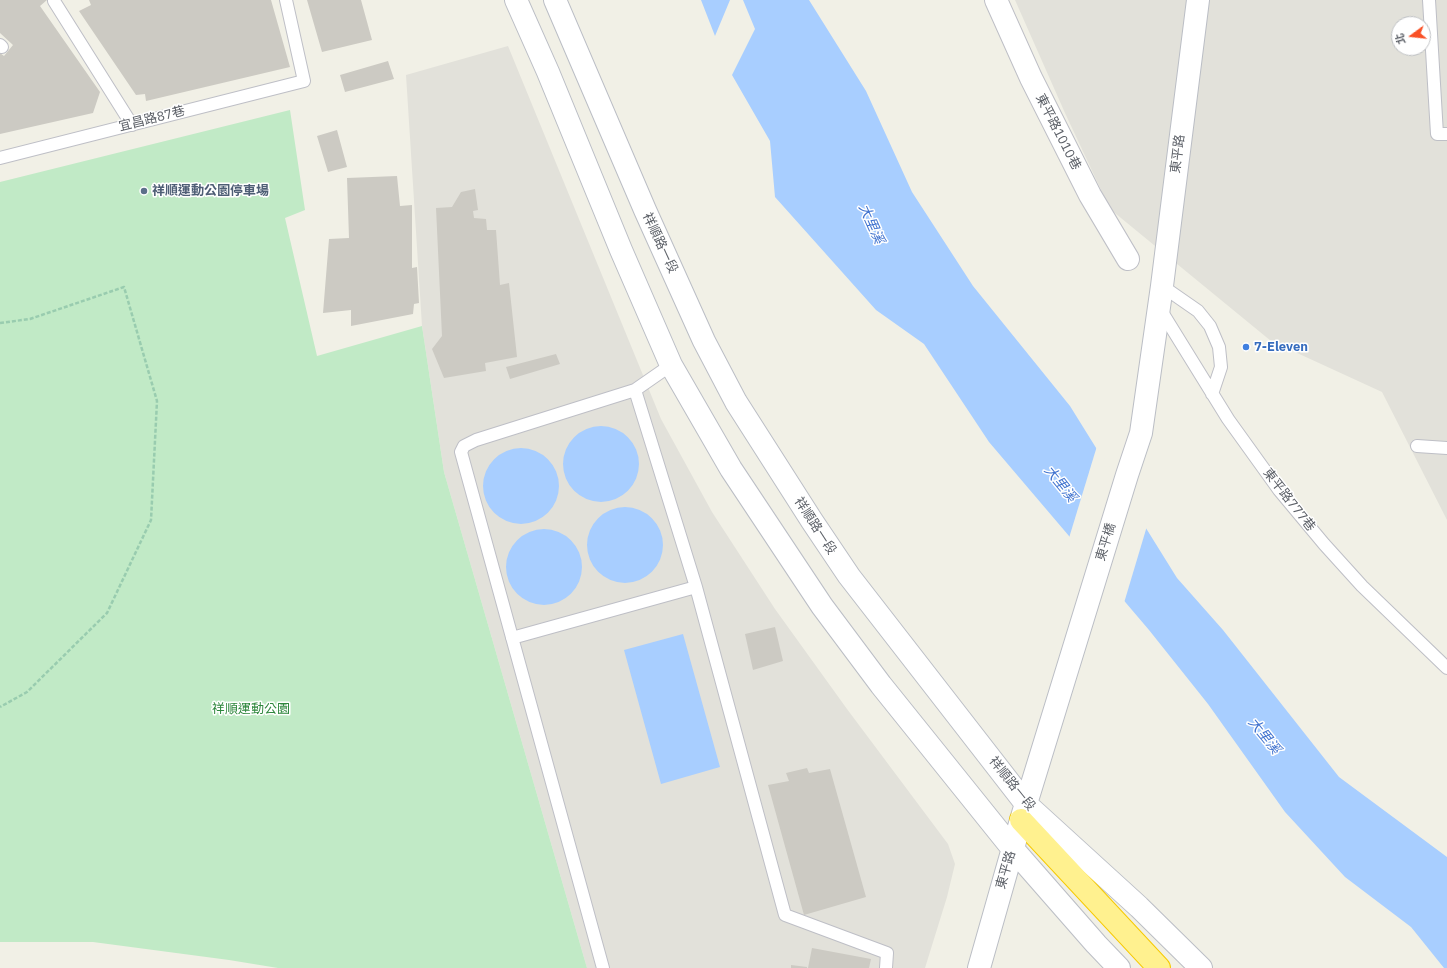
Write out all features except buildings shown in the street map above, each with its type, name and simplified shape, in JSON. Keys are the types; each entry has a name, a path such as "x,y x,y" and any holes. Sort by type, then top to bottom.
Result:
{"highway":[{"path":"1023,812 1159,968"}],"street":[{"path":"516,0 548,72 621,250 671,365 731,470 822,606 881,685 1012,848 1119,968"},
{"name":"祥順路一段","path":"555,0 644,210 704,341 736,402 812,521 849,576 1023,812 1139,907 1201,968"},
{"name":"東平路1010巷","path":"996,0 1031,78 1090,195 1128,259"},
{"name":"東平路","path":"1159,308 1198,0"},
{"name":"東平橋","path":"1035,773 1141,432 1159,308"},
{"name":"東平路","path":"979,968 1012,848 1035,773"}],"lane":[{"name":"宜昌路87巷","path":"0,158 304,81 286,0"},
{"path":"1429,0 1437,134 1447,134"},
{"path":"54,1 132,125"},
{"path":"1162,286 1198,311 1210,326 1219,347 1221,367 1212,394"},
{"name":"東平路777巷","path":"1159,308 1212,394 1280,490 1324,544 1362,586 1447,668"},
{"path":"603,968 461,452 464,446 476,440 635,390 671,365"},
{"path":"635,390 696,588 784,915 887,953 886,968"},
{"path":"1417,446 1447,448"},
{"path":"512,638 696,588"}],"path":[{"path":"0,322 30,319 124,287 157,401 151,520 107,613 28,692 0,707"}],"shaded area":[{"path":"1015,0 1447,0 1447,520 1382,392 1271,341 1110,209 1065,113"},
{"path":"508,46 661,419 712,512 775,609 847,709 948,844 955,864 947,897 925,968 587,968 444,472 422,326 406,75"}],"green space":[{"name":"祥順運動公園","path":"290,110 305,210 285,218 317,356 422,326 444,472 587,968 278,968 93,942 0,942 0,182"}],"water":[{"path":"701,0 730,0 715,36"},
{"name":"大里溪","path":"743,0 809,0 866,91 912,192 973,286 1070,406 1177,578 1223,630 1339,777 1447,857 1447,968 1444,968 1411,927 1345,877 1285,812 1208,704 1149,630 989,442 924,344 876,310 775,197 770,141 732,75 755,29"},
{"path":"601,426 615,429 628,437 636,450 639,464 636,478 628,491 615,499 601,502 587,499 574,491 566,478 563,464 566,450 574,437 587,429"},
{"path":"521,448 535,451 548,459 556,472 559,486 556,500 548,513 535,521 521,524 507,521 494,513 486,500 483,486 486,472 494,459 507,451"},
{"path":"625,507 640,510 652,518 660,530 663,545 660,560 652,572 640,580 625,583 610,580 598,572 590,560 587,545 590,530 598,518 610,510"},
{"path":"544,529 558,532 571,540 579,553 582,567 579,581 571,594 558,602 544,605 530,602 517,594 509,581 506,567 509,553 517,540 530,532"},
{"path":"683,634 720,767 661,784 624,650"}],"pier":[{"path":"1097,446 1147,526 1124,603 1069,538"}],"place":[{"name":"祥順運動公園停車場","path":"144,191"},
{"name":"7-Eleven","path":"1246,347"}]}
